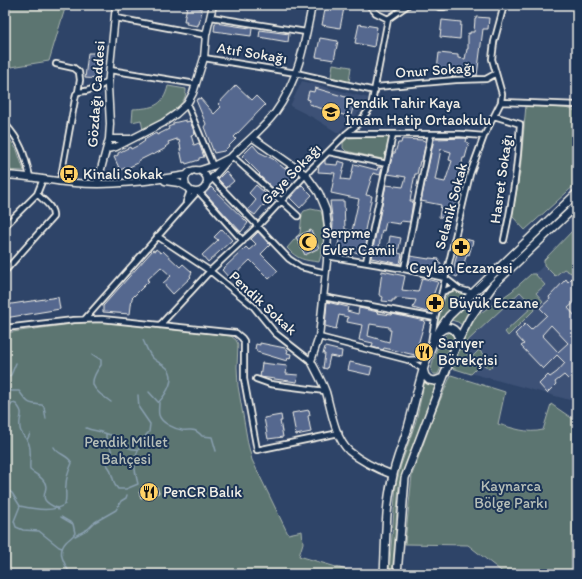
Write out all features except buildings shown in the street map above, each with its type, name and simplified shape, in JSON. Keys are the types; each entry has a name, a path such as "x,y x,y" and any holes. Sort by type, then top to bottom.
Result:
{"main road":[{"path":"384,574 389,494 392,475 409,425 427,359 438,332 449,316 577,192"},
{"path":"397,574 405,478 459,339 470,318 494,284 577,205"},
{"path":"438,332 447,328 453,329 457,332 459,339"},
{"path":"424,369 429,380 435,381 443,378"}],"street":[{"name":"Gözdağı Caddesi","path":"96,184 109,140 108,81 116,18 116,5"},
{"path":"107,149 116,147 171,119 187,104 193,93 204,58 206,35 213,5"},
{"path":"85,319 183,207 198,192 204,189 207,183 232,156 253,138 280,106 288,94 296,73 312,5"},
{"path":"369,5 376,13 388,19 408,5"},
{"path":"436,5 439,7 444,7 445,5"},
{"path":"504,5 494,42 492,59 495,74 502,94 501,102 577,105"},
{"path":"211,17 306,32"},
{"path":"116,18 206,35"},
{"name":"Gaye Sokağı","path":"160,325 210,271 243,241 281,200 346,134 358,124 371,107 388,19"},
{"name":"Atıf Sokağı","path":"204,58 296,73"},
{"path":"56,64 74,68 79,72 80,80 78,92 76,94 60,182"},
{"path":"110,70 196,84"},
{"name":"Onur Sokağı","path":"296,73 375,89 456,80 486,79 495,74"},
{"path":"78,92 91,90 108,81"},
{"name":"Selanik Sokak","path":"431,348 435,318 470,174 484,136 501,102"},
{"path":"187,104 213,166"},
{"name":"Hasret Sokağı","path":"494,116 520,124 514,191 504,240"},
{"path":"5,124 23,151 30,177"},
{"path":"346,134 460,134 484,136"},
{"path":"366,262 392,134"},
{"path":"404,269 431,134"},
{"path":"109,140 133,138"},
{"path":"253,138 306,175 319,193 326,210 328,227 327,256 319,337 311,361 326,391 339,433 346,447 356,456 374,467 392,475"},
{"path":"329,152 387,164"},
{"path":"155,181 187,175 213,166 232,156"},
{"path":"232,156 298,216"},
{"path":"197,171 204,174 207,183"},
{"path":"5,175 60,182 96,184 155,181 179,183 198,192 243,241"},
{"path":"183,207 189,189 185,181 187,175"},
{"path":"212,178 293,262 301,267 326,273"},
{"path":"5,226 37,194 43,179"},
{"path":"5,271 53,217 53,210 51,207 37,194"},
{"name":"Pendik Sokak","path":"157,236 210,271 253,306 275,332 311,361"},
{"path":"327,256 404,269 445,278 454,287 473,293"},
{"path":"442,292 454,287"},
{"path":"323,297 435,318"},
{"path":"5,328 85,319 102,319 236,333 242,338 244,345 244,379 257,450 339,433"},
{"path":"319,337 408,360 424,369"},
{"path":"408,360 427,359"},
{"path":"256,379 270,384 326,391"}],"shaded area":[{"name":"Pendik Tahir Kaya İmam Hatip Ortaokulu","path":"302,81 368,98 365,106 338,133 314,118 290,106"},
{"path":"577,226 577,402 452,368 465,334 475,317 512,291 531,274 538,271 544,265 544,260"}],"green space":[{"path":"5,5 66,5 49,61 5,68"},
{"path":"333,64 351,67 349,82 331,77"},
{"path":"168,86 186,89 185,96 177,108 163,119 143,130 141,120 132,122 133,109 146,108 156,105 163,98"},
{"path":"526,105 565,108 577,111 577,183 525,230 512,216 520,172"},
{"path":"5,132 17,150 24,171 5,170"},
{"path":"387,136 390,138 387,160 346,151 343,148 343,143 348,138"},
{"path":"311,209 321,211 324,223 324,236 319,262 302,259 287,248 300,233 302,214 304,211"},
{"path":"577,226 577,267 571,273 564,269 555,276 544,265 544,260"},
{"path":"531,274 535,274 545,285 536,293 543,301 508,336 505,332 533,306 520,292 461,347 465,334 475,317 512,291"},
{"path":"453,290 468,293 451,308 436,327 443,301"},
{"path":"475,296 478,298 463,326 458,322 451,320"},
{"name":"Pendik Millet Bahçesi","path":"94,321 106,321 231,336 236,340 238,344 238,386 252,460 288,534 302,531 303,543 299,556 360,574 5,574 5,333"},
{"path":"452,331 455,336 438,374 433,374 431,371 437,348 443,338"},
{"path":"461,347 471,358 479,350 493,365 489,369 482,363 471,374 452,368 459,348"},
{"name":"Kaynarca Bölge Parkı","path":"451,375 505,392 498,424 526,431 543,430 551,404 573,419 577,419 577,574 505,574 468,545 405,544 412,475 435,412"},
{"path":"425,380 436,386 399,484 392,574 389,574 396,485 416,421"}],"waterway":[{"path":"143,340 148,351 155,360 164,365 170,372 171,381 165,395 159,402"},
{"path":"92,354 101,360 101,365 94,377 94,386 100,394 111,402"},
{"path":"16,363 11,375 7,378 7,387 10,391 19,391 26,400 31,403 42,405 44,407 46,419"},
{"path":"149,392 159,403 159,414 162,421 182,430 194,430 202,436 212,437 216,451"},
{"path":"106,434 106,438 112,452 106,463 110,469 115,485 118,489 126,489 138,484 135,471 135,457 149,432 150,424 139,408 138,395"},
{"path":"10,418 8,410 13,403 16,404 21,411 20,430 30,447 30,470 43,480 46,488 44,498 58,510"},
{"path":"86,428 114,436 130,449 139,449"},
{"path":"27,440 30,434"},
{"path":"5,488 12,493 20,506 37,509 55,509 65,504 67,479 72,463 54,447"},
{"path":"75,536 116,510 121,501 126,498 127,495"},
{"path":"20,506 14,521 16,527 23,530 39,531 62,548"},
{"path":"61,517 73,524 75,533 66,542 62,550 62,558 70,574"}],"place":[{"name":"Pendik Tahir Kaya İmam Hatip Ortaokulu","path":"331,112"},
{"name":"Kinali Sokak","path":"69,174"},
{"name":"Serpme Evler Camii","path":"308,242"},
{"name":"Ceylan Eczanesi","path":"461,247"},
{"name":"Büyük Eczane","path":"435,303"},
{"name":"Sarıyer Börekçisi","path":"424,352"},
{"name":"PenCR Balık","path":"149,492"}]}
